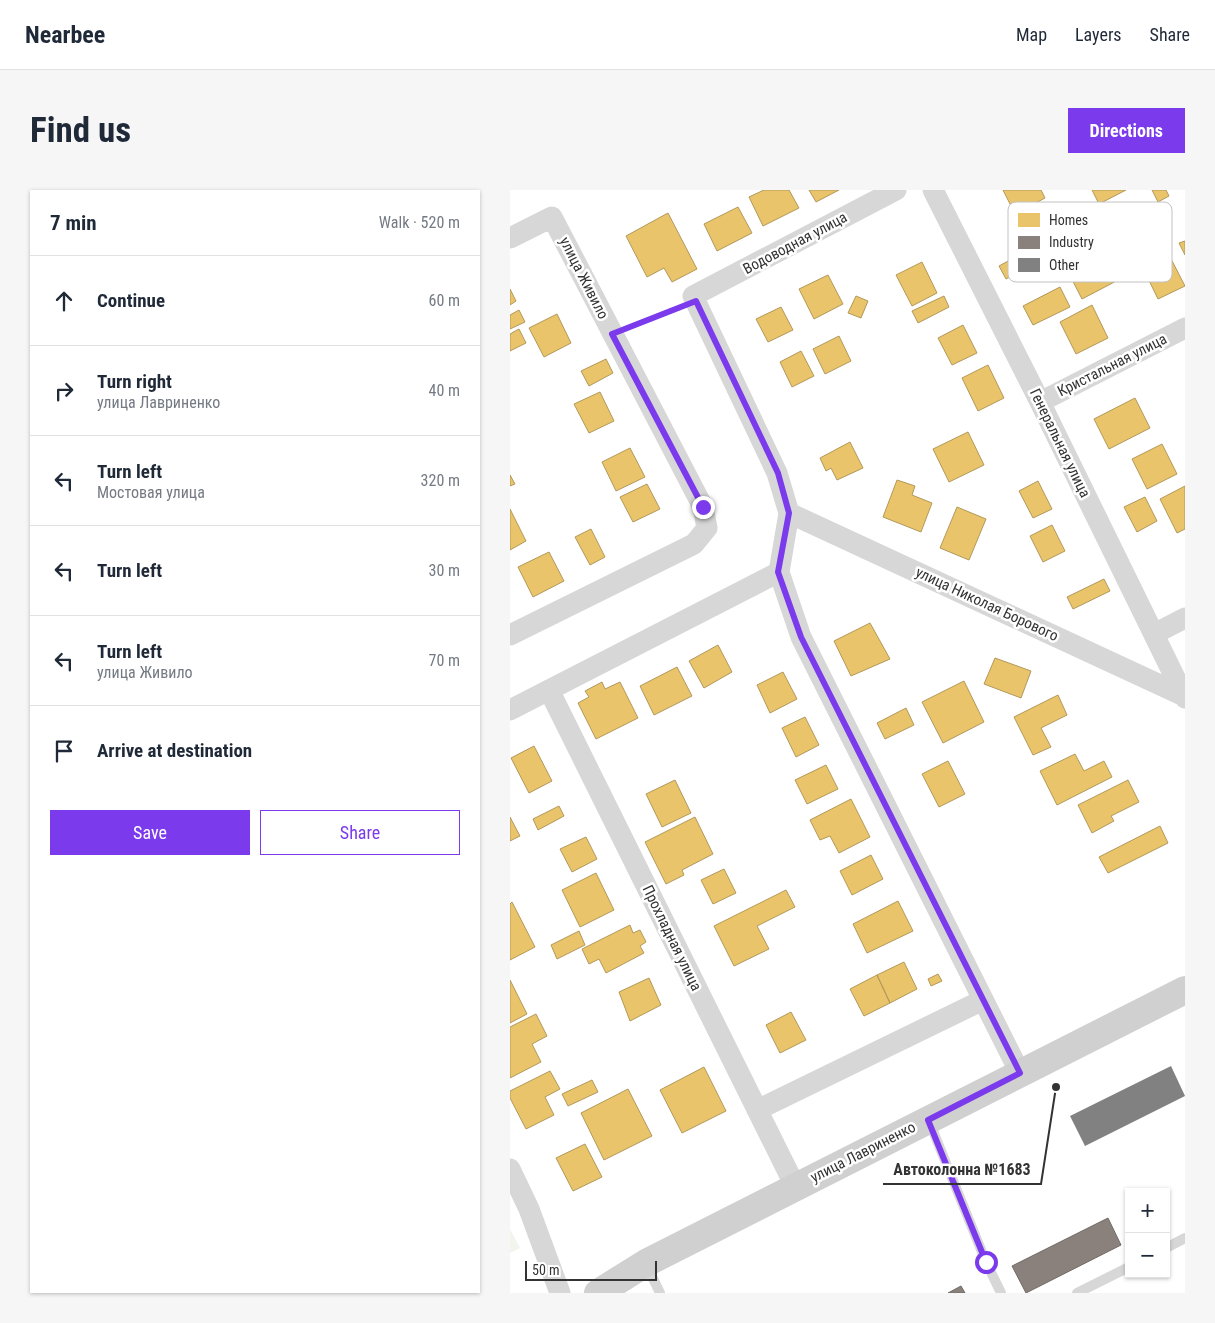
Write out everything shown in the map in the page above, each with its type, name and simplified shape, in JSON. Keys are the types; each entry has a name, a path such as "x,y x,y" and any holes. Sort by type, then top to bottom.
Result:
{"street":[{"name":"Водоводная улица","path":"695,299 896,190"},
{"name":"Генеральная улица","path":"933,190 1185,697"},
{"name":"улица Живило","path":"510,238 552,217 703,507 708,528 694,544 510,635"},
{"path":"695,299 778,473 789,513 778,572 801,637 1020,1073"},
{"name":"Кристальная улица","path":"1040,402 1185,328"},
{"name":"улица Николая Борового","path":"789,513 1185,697"},
{"path":"510,710 778,572"},
{"path":"1154,634 1185,618"},
{"name":"Прохладная улица","path":"549,690 795,1186"},
{"name":"улица Лавриненко","path":"598,1293 646,1263 795,1186 1185,990"},
{"path":"757,1110 983,1000"},
{"path":"510,1169 529,1210 560,1293"}],"lane":[{"path":"928,1120 986,1262 1001,1293"},
{"path":"1170,1246 1185,1238"},
{"path":"646,1263 660,1293"},
{"path":"1077,1293 1125,1269"}],"path":[{"path":"612,334 695,299"}],"shaded area":[{"path":"510,1229 520,1248 510,1253"}],"building: Homes":[{"path":"764,190 789,190 799,208 763,226 749,197"},
{"path":"809,190 839,190 816,202"},
{"path":"1003,190 1041,190 1045,198 1038,202 1009,202"},
{"path":"1092,190 1126,190 1103,202 1098,202"},
{"path":"1152,190 1166,190 1169,196 1158,202"},
{"path":"738,207 752,233 717,251 704,224"},
{"path":"668,213 697,269 672,282 664,268 647,277 626,236"},
{"path":"1185,241 1185,255 1179,243"},
{"path":"1008,261 1008,278 1006,279 999,266"},
{"path":"1172,261 1185,286 1158,299 1150,282 1172,282"},
{"path":"922,262 937,293 912,306 896,275"},
{"path":"828,275 843,304 814,319 799,289"},
{"path":"1073,282 1114,282 1082,299"},
{"path":"1060,287 1070,307 1033,325 1023,306"},
{"path":"510,289 516,301 510,305"},
{"path":"856,296 868,301 861,318 848,313"},
{"path":"944,296 949,307 918,323 912,311"},
{"path":"1092,305 1108,338 1076,354 1060,322"},
{"path":"781,307 793,330 768,342 756,319"},
{"path":"519,310 525,322 510,329 510,315"},
{"path":"557,314 571,343 544,357 529,328"},
{"path":"963,325 977,353 952,365 938,338"},
{"path":"519,329 526,343 510,351 510,334"},
{"path":"839,336 851,361 825,374 813,349"},
{"path":"801,351 814,376 792,387 780,362"},
{"path":"606,359 613,373 589,386 581,371"},
{"path":"988,365 1004,398 978,411 962,378"},
{"path":"600,392 614,421 589,433 574,404"},
{"path":"1135,398 1150,428 1109,449 1094,419"},
{"path":"968,432 984,465 949,482 933,449"},
{"path":"850,442 863,468 837,480 831,468 826,471 820,458"},
{"path":"1162,444 1177,474 1147,489 1132,459"},
{"path":"630,448 645,477 616,491 602,462"},
{"path":"510,475 515,484 510,486"},
{"path":"897,480 915,486 912,495 932,503 921,532 883,517"},
{"path":"1038,481 1052,509 1033,518 1019,491"},
{"path":"647,484 660,509 633,522 620,497"},
{"path":"1185,486 1185,529 1177,533 1160,499"},
{"path":"1145,497 1157,521 1137,532 1124,507"},
{"path":"957,507 986,519 969,560 940,548"},
{"path":"510,509 526,541 510,550"},
{"path":"1052,525 1065,551 1043,562 1030,536"},
{"path":"591,529 605,557 590,565 575,537"},
{"path":"549,552 564,581 533,597 518,567"},
{"path":"1104,579 1110,591 1073,609 1067,597"},
{"path":"870,623 890,659 851,676 834,641"},
{"path":"718,645 732,672 704,688 689,661"},
{"path":"995,658 1031,671 1021,698 984,684"},
{"path":"677,667 692,696 654,715 640,686"},
{"path":"783,672 797,699 770,713 757,685"},
{"path":"964,681 984,722 943,743 922,702"},
{"path":"602,682 605,689 620,682 638,718 596,739 578,703 589,697 585,691"},
{"path":"1058,695 1067,715 1041,728 1051,747 1033,755 1014,717"},
{"path":"906,708 914,725 885,739 877,723"},
{"path":"805,717 819,745 796,757 782,728"},
{"path":"534,746 552,781 529,793 511,758"},
{"path":"1075,754 1084,771 1104,761 1112,777 1057,805 1040,771"},
{"path":"948,761 965,794 939,807 922,774"},
{"path":"826,765 838,789 807,804 795,780"},
{"path":"675,780 691,813 662,827 646,794"},
{"path":"1128,780 1139,802 1111,816 1114,821 1092,833 1078,805"},
{"path":"851,799 870,837 839,853 830,836 820,840 810,820"},
{"path":"559,806 564,816 538,830 533,819"},
{"path":"510,817 520,836 510,841"},
{"path":"695,817 713,854 682,870 684,875 666,884 645,842"},
{"path":"1160,826 1168,843 1108,873 1099,857"},
{"path":"586,837 597,859 572,872 560,849"},
{"path":"871,855 883,879 852,895 840,871"},
{"path":"724,869 736,893 713,904 701,880"},
{"path":"596,873 614,910 580,927 562,890"},
{"path":"786,890 795,907 757,926 769,949 734,966 714,926"},
{"path":"898,901 913,931 867,953 853,924"},
{"path":"512,902 535,947 510,960 510,904"},
{"path":"630,925 633,933 640,930 646,942 640,946 644,953 606,973 599,959 589,964 582,949"},
{"path":"579,931 585,945 557,959 551,945"},
{"path":"904,962 917,989 890,1003 877,975"},
{"path":"938,974 942,981 931,986 928,979"},
{"path":"877,975 890,1003 864,1016 850,989"},
{"path":"649,978 661,1005 630,1021 619,992"},
{"path":"510,980 527,1014 510,1023"},
{"path":"791,1012 806,1040 780,1053 766,1025"},
{"path":"536,1014 547,1036 532,1044 541,1062 510,1078 510,1027"},
{"path":"704,1067 726,1111 682,1133 660,1090"},
{"path":"550,1071 560,1089 545,1097 554,1115 526,1129 510,1098 510,1091"},
{"path":"592,1080 598,1092 568,1106 562,1094"},
{"path":"628,1089 652,1136 604,1160 581,1113"},
{"path":"585,1144 602,1177 573,1191 556,1158"}],"building: Industry":[{"path":"1108,1218 1121,1245 1026,1293 1012,1266"},
{"path":"961,1286 965,1293 948,1293"}],"building: Other":[{"path":"1171,1066 1185,1096 1085,1146 1070,1116"}],"place":[{"name":"Автоколонна №1683","path":"1056,1087"}],"route":[{"path":"703,507 612,334 696,301 778,473 789,513 778,572 801,637 1020,1073 928,1120 986,1262"}]}
